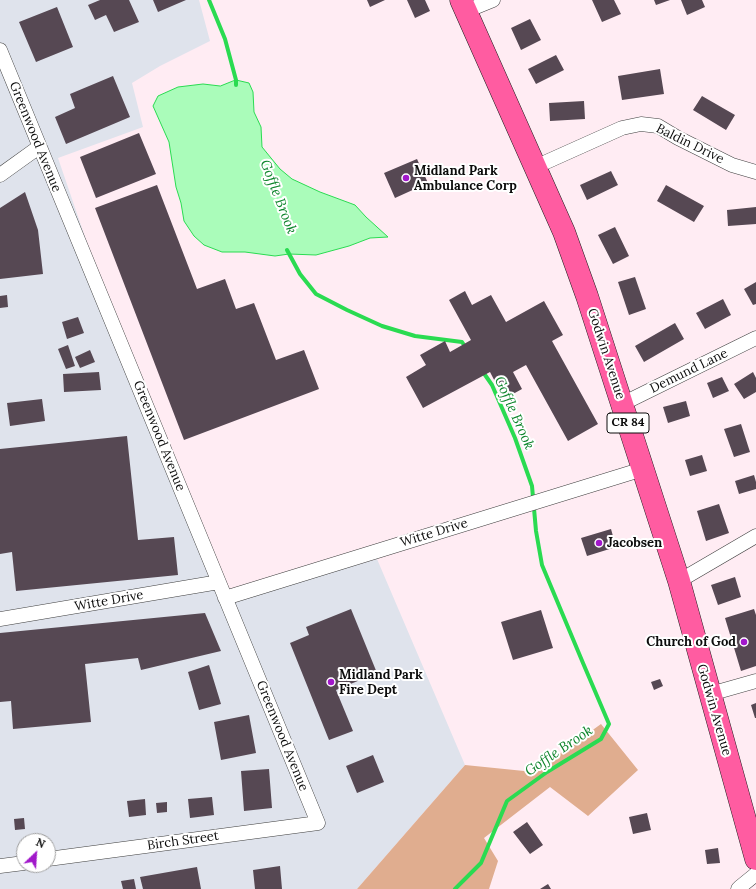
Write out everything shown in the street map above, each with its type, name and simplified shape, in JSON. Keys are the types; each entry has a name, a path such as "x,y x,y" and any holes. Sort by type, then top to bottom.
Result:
{"main road":[{"name":"Godwin Avenue","path":"464,6 564,232 587,296 679,582 756,859"}],"street":[{"path":"464,6 493,0"},
{"name":"Greenwood Avenue","path":"0,50 318,823"},
{"name":"Baldin Drive","path":"535,167 622,128 641,124 658,126 678,138 732,164 756,172"},
{"path":"0,175 39,147"},
{"name":"Demund Lane","path":"622,404 756,338"},
{"name":"Witte Drive","path":"225,598 643,469"},
{"path":"679,582 756,536"},
{"name":"Witte Drive","path":"0,619 219,582"},
{"path":"710,694 756,681"},
{"name":"Birch Street","path":"56,858 318,823"},
{"path":"0,866 16,864"},
{"path":"738,889 756,874"}],"shaded area":[{"path":"0,0 199,0 210,41 160,66 132,83 143,127 58,158 110,310 229,601 377,559 465,765 357,889 0,889"},
{"path":"601,724 638,770 588,816 550,787 484,838 498,861 489,889 357,889 465,765 534,772"}],"water":[{"path":"236,80 249,83 253,92 254,112 261,127 262,147 280,169 292,179 320,192 355,205 388,237 370,238 349,246 316,255 289,254 275,256 245,252 222,252 204,245 194,236 184,221 181,203 176,187 169,142 153,106 158,96 178,87 203,84 220,86"}],"building":[{"path":"100,0 129,0 139,22 114,32 106,15 95,20 88,5"},
{"path":"153,0 186,0 158,12"},
{"path":"367,0 385,0 370,7"},
{"path":"407,0 425,0 430,11 415,18"},
{"path":"592,0 614,0 621,14 602,22"},
{"path":"654,0 670,0 656,5"},
{"path":"681,0 702,0 705,7 687,15"},
{"path":"57,7 73,47 36,62 19,22"},
{"path":"530,19 541,40 521,50 511,28"},
{"path":"556,55 564,70 536,84 528,69"},
{"path":"660,69 664,94 622,100 618,76"},
{"path":"113,76 130,117 66,144 55,117 75,108 70,94"},
{"path":"702,96 735,115 726,130 693,110"},
{"path":"584,101 585,119 550,121 549,103"},
{"path":"139,133 156,174 96,198 80,157"},
{"name":"Midland Park Ambulance Corp","path":"417,159 428,183 395,198 384,173"},
{"path":"611,171 618,185 587,200 580,185"},
{"path":"157,185 197,289 225,279 236,309 254,303 276,360 304,350 319,389 184,440 95,208"},
{"path":"666,185 704,206 694,222 657,201"},
{"path":"25,192 38,230 43,274 0,279 0,208"},
{"path":"756,207 756,224 728,226 727,210"},
{"path":"615,227 629,256 613,264 598,235"},
{"path":"635,277 646,309 629,315 618,282"},
{"path":"756,282 756,304 753,305 744,289"},
{"path":"465,291 472,305 491,295 506,322 544,301 563,335 552,341 598,424 568,441 526,365 513,372 522,389 504,399 490,372 423,408 406,377 426,365 420,355 445,341 450,352 471,340 449,300"},
{"path":"7,295 8,307 0,308 0,296"},
{"path":"723,299 731,315 705,329 696,313"},
{"path":"78,317 84,333 67,339 62,322"},
{"path":"675,323 684,339 644,362 635,346"},
{"path":"68,345 75,366 66,369 58,349"},
{"path":"90,350 95,362 80,368 75,357"},
{"path":"99,372 101,390 64,392 63,374"},
{"path":"753,372 756,378 756,392 744,399 734,384"},
{"path":"722,377 729,391 713,398 707,383"},
{"path":"42,399 45,421 10,426 7,403"},
{"path":"686,401 690,416 668,423 663,407"},
{"path":"741,424 750,452 734,457 724,429"},
{"path":"127,436 138,540 174,537 178,575 16,591 12,552 0,554 0,449"},
{"path":"702,455 707,471 690,476 685,460"},
{"path":"754,475 756,489 739,494 735,481"},
{"path":"719,504 729,533 706,541 697,511"},
{"name":"Jacobsen","path":"611,529 616,547 587,556 581,538"},
{"path":"735,577 741,597 718,605 711,585"},
{"name":"Midland Park Fire Dept","path":"351,609 377,673 336,690 353,731 329,740 290,643 309,635 306,627"},
{"name":"Church of God","path":"754,609 756,615 756,666 741,671 725,618"},
{"path":"541,610 553,648 513,660 501,622"},
{"path":"205,613 221,651 141,670 138,658 85,664 91,722 13,729 11,701 0,702 0,633"},
{"path":"209,665 221,704 199,710 188,672"},
{"path":"660,679 663,686 654,690 651,682"},
{"path":"756,703 756,718 755,718 751,705"},
{"path":"249,715 256,753 221,760 214,722"},
{"path":"373,755 384,782 357,793 346,766"},
{"path":"269,769 272,808 244,811 241,771"},
{"path":"212,797 214,815 190,818 188,799"},
{"path":"145,799 146,815 129,817 127,801"},
{"path":"167,802 167,812 157,813 156,803"},
{"path":"647,813 651,830 633,834 629,817"},
{"path":"24,818 25,829 15,830 14,819"},
{"path":"527,822 543,845 530,854 513,832"},
{"path":"718,848 720,863 707,864 705,850"},
{"path":"280,866 282,889 255,889 253,870"},
{"path":"197,867 201,889 143,889 140,877"},
{"path":"134,879 136,889 123,889 121,881"},
{"path":"548,884 551,889 540,889"}],"waterway":[{"name":"Goffle Brook","path":"209,0 225,39 236,85"},
{"name":"Goffle Brook","path":"287,250 300,274 316,294 382,326 415,336 462,342 466,348"},
{"name":"Goffle Brook","path":"455,889 481,863 507,801 547,772 601,739 609,724 542,565 536,531 532,486 515,438 492,385 483,372"}],"place":[{"name":"Midland Park Ambulance Corp","path":"406,178"},
{"name":"Jacobsen","path":"599,543"},
{"name":"Church of God","path":"744,642"},
{"name":"Midland Park Fire Dept","path":"331,682"}]}
